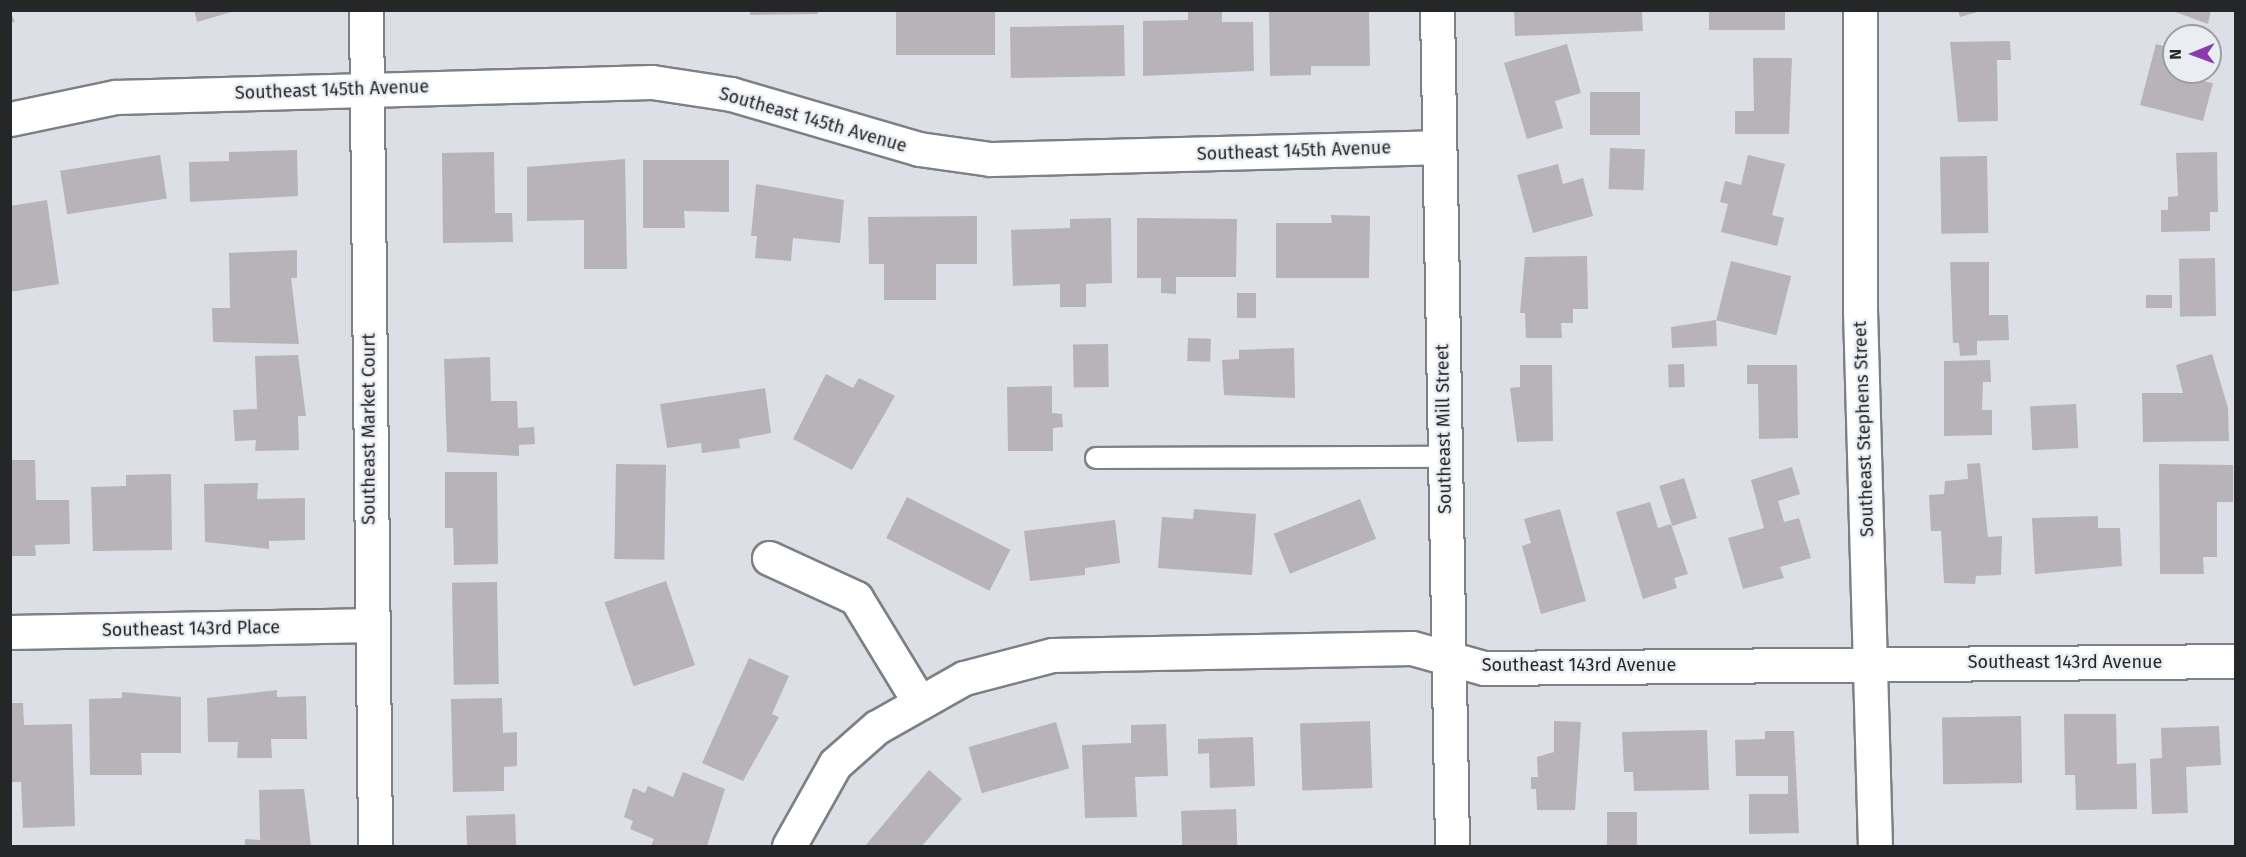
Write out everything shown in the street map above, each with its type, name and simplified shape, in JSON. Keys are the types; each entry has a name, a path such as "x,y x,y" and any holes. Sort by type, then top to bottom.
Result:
{"street":[{"name":"Southeast Market Court","path":"366,10 375,846"},
{"name":"Southeast Mill Street","path":"1437,10 1452,846"},
{"name":"Southeast Stephens Street","path":"1860,10 1860,310 1875,846"},
{"name":"Southeast 145th Avenue","path":"10,119 116,97 652,82 731,94 919,149 990,159 1438,147"},
{"path":"769,558 856,598 918,700"},
{"name":"Southeast 143rd Place","path":"10,632 371,625"},
{"name":"Southeast 143rd Avenue","path":"789,846 835,764 918,700 1007,664 1098,651 1412,648 1484,668 2235,661"}],"lane":[{"path":"1096,458 1444,457"}],"building":[{"path":"10,10 15,22 10,23"},
{"path":"194,10 235,10 235,11 197,22"},
{"path":"750,10 818,10 818,14 750,15"},
{"path":"896,10 995,10 995,55 896,55"},
{"path":"1188,10 1222,10 1222,22 1253,22 1254,71 1143,76 1143,21 1188,20"},
{"path":"1369,10 1370,66 1311,66 1311,75 1270,76 1269,11"},
{"path":"1514,10 1635,10 1642,12 1643,31 1515,36"},
{"path":"1709,10 1785,10 1785,30 1709,30"},
{"path":"1958,10 1981,10 1981,11 1960,17"},
{"path":"2170,10 2211,10 2208,24"},
{"path":"1124,25 1125,76 1011,78 1010,27"},
{"path":"2010,41 2011,60 1997,60 1998,121 1958,122 1950,42"},
{"path":"1567,44 1581,93 1555,101 1563,128 1527,139 1504,63"},
{"path":"2156,44 2162,46 2162,84 2213,84 2203,121 2140,105"},
{"path":"1753,58 1792,58 1789,134 1735,134 1735,111 1754,111"},
{"path":"1590,92 1640,92 1640,135 1590,135"},
{"path":"1610,148 1645,149 1644,190 1609,189"},
{"path":"297,150 298,196 190,202 189,162 229,161 229,152"},
{"path":"494,152 495,213 512,213 513,242 443,243 442,153"},
{"path":"2217,152 2218,212 2210,212 2210,231 2161,232 2161,210 2168,210 2168,197 2178,196 2176,153"},
{"path":"160,155 167,198 67,214 60,171"},
{"path":"1748,155 1785,164 1772,215 1784,218 1777,246 1721,232 1728,204 1720,202 1725,181 1741,185"},
{"path":"1987,156 1988,233 1941,234 1940,157"},
{"path":"625,159 627,269 584,269 584,220 527,221 527,167"},
{"path":"643,160 729,160 729,212 684,211 685,228 643,228"},
{"path":"1558,164 1563,184 1583,178 1593,216 1533,233 1517,175"},
{"path":"756,184 844,200 840,243 793,238 791,261 755,258 757,236 751,236"},
{"path":"47,200 59,284 10,292 10,206"},
{"path":"1331,215 1370,216 1369,278 1276,278 1276,223 1332,223"},
{"path":"977,216 977,264 936,264 936,300 884,300 884,264 869,264 868,217"},
{"path":"1111,218 1112,283 1086,284 1086,307 1060,307 1060,284 1013,286 1011,230 1070,228 1070,219"},
{"path":"1137,218 1237,219 1236,277 1176,277 1176,294 1161,293 1161,278 1137,278"},
{"path":"297,250 297,278 291,278 299,344 213,342 212,308 230,308 229,253"},
{"path":"1587,256 1588,309 1573,309 1573,323 1561,323 1562,338 1526,338 1525,313 1520,313 1525,257"},
{"path":"2215,258 2216,316 2180,317 2179,259"},
{"path":"1731,261 1791,276 1776,335 1716,320"},
{"path":"1950,262 1989,262 1989,315 2008,315 2009,340 1977,341 1977,355 1960,356 1959,343 1953,343"},
{"path":"1237,293 1256,293 1256,318 1237,318"},
{"path":"2146,295 2172,295 2172,308 2146,308"},
{"path":"1716,320 1717,346 1672,348 1671,327"},
{"path":"1188,338 1211,339 1210,362 1187,361"},
{"path":"1108,344 1109,387 1074,388 1073,345"},
{"path":"1294,348 1295,398 1224,395 1222,360 1239,359 1239,350"},
{"path":"2212,354 2228,408 2229,441 2143,442 2142,393 2183,393 2176,365"},
{"path":"298,355 306,416 298,416 299,450 255,451 256,440 235,441 233,410 257,409 255,356"},
{"path":"490,357 491,401 517,401 518,428 534,427 535,444 519,445 519,456 447,452 444,359"},
{"path":"1990,360 1991,382 1983,382 1982,410 1992,410 1992,435 1944,436 1944,361"},
{"path":"1684,364 1685,387 1669,388 1668,365"},
{"path":"1520,365 1552,365 1553,441 1517,442 1510,388 1520,387"},
{"path":"1747,365 1797,365 1798,438 1759,439 1758,384 1747,384"},
{"path":"826,374 853,388 859,378 895,396 852,470 793,439"},
{"path":"1052,386 1052,413 1062,414 1063,427 1053,428 1053,451 1008,451 1007,387"},
{"path":"765,388 771,433 739,439 740,448 702,453 701,443 667,448 660,404"},
{"path":"2076,404 2078,448 2032,450 2030,406"},
{"path":"10,460 35,460 36,500 69,500 70,544 35,545 36,556 10,556"},
{"path":"1980,463 1988,537 2002,536 2001,575 1976,576 1975,584 1944,583 1941,531 1931,531 1929,495 1944,494 1945,481 1968,479 1967,464"},
{"path":"616,464 666,465 664,560 614,559"},
{"path":"2159,464 2233,465 2233,502 2217,502 2217,557 2203,557 2204,574 2160,574"},
{"path":"1792,467 1800,494 1778,501 1784,522 1799,518 1811,558 1780,567 1784,578 1743,589 1728,538 1764,528 1751,480"},
{"path":"445,472 497,472 498,564 454,565 453,528 445,528"},
{"path":"171,474 172,550 93,551 91,487 126,486 126,475"},
{"path":"1684,478 1697,518 1672,526 1659,486"},
{"path":"258,483 257,499 305,498 305,540 269,541 269,549 205,542 204,484"},
{"path":"907,497 1010,550 989,591 886,538"},
{"path":"1360,499 1376,539 1290,574 1274,534"},
{"path":"1650,502 1658,528 1671,524 1688,574 1674,578 1677,588 1643,599 1616,512"},
{"path":"1194,509 1256,514 1252,575 1158,568 1162,517 1193,519"},
{"path":"1560,509 1586,601 1541,614 1522,546 1531,543 1524,519"},
{"path":"2098,516 2098,528 2120,528 2122,566 2035,574 2032,518"},
{"path":"1115,520 1120,563 1085,568 1085,575 1030,581 1024,531"},
{"path":"666,581 695,665 634,686 605,602"},
{"path":"497,582 499,684 454,685 452,583"},
{"path":"749,658 789,676 772,714 779,717 743,781 702,763"},
{"path":"277,690 277,697 306,696 307,739 271,739 272,758 237,758 238,742 208,742 207,698"},
{"path":"122,692 181,697 181,753 141,753 142,775 90,775 89,699 122,698"},
{"path":"502,698 503,733 517,732 517,766 504,767 504,791 453,792 451,699"},
{"path":"10,703 23,703 24,725 72,724 75,826 23,828 21,782 10,782"},
{"path":"2064,714 2116,714 2117,764 2136,763 2137,809 2076,810 2075,775 2065,775"},
{"path":"2021,716 2022,783 1943,784 1942,717"},
{"path":"1370,721 1372,788 1302,790 1300,723"},
{"path":"1554,721 1581,722 1575,810 1537,810 1536,789 1531,789 1531,777 1538,777 1537,757 1554,752"},
{"path":"1056,722 1069,768 982,793 969,747"},
{"path":"1166,724 1168,776 1135,777 1137,817 1085,818 1082,745 1131,743 1131,725"},
{"path":"2219,726 2221,765 2186,767 2188,813 2152,814 2150,759 2162,758 2161,728"},
{"path":"1707,730 1709,790 1634,791 1633,772 1624,772 1622,732"},
{"path":"1765,731 1794,731 1799,833 1749,834 1749,794 1788,794 1788,776 1736,776 1735,740 1765,739"},
{"path":"1253,737 1255,786 1210,788 1209,753 1198,754 1198,739"},
{"path":"929,770 962,799 922,846 865,846"},
{"path":"683,772 725,789 707,846 651,846 654,839 630,829 633,821 624,817 633,788 645,793 648,786 673,797"},
{"path":"304,789 311,846 245,846 245,839 260,840 259,790"},
{"path":"1236,809 1237,846 1182,846 1181,811"},
{"path":"1607,812 1637,812 1637,846 1607,846"},
{"path":"515,814 516,846 467,846 466,816"}]}
